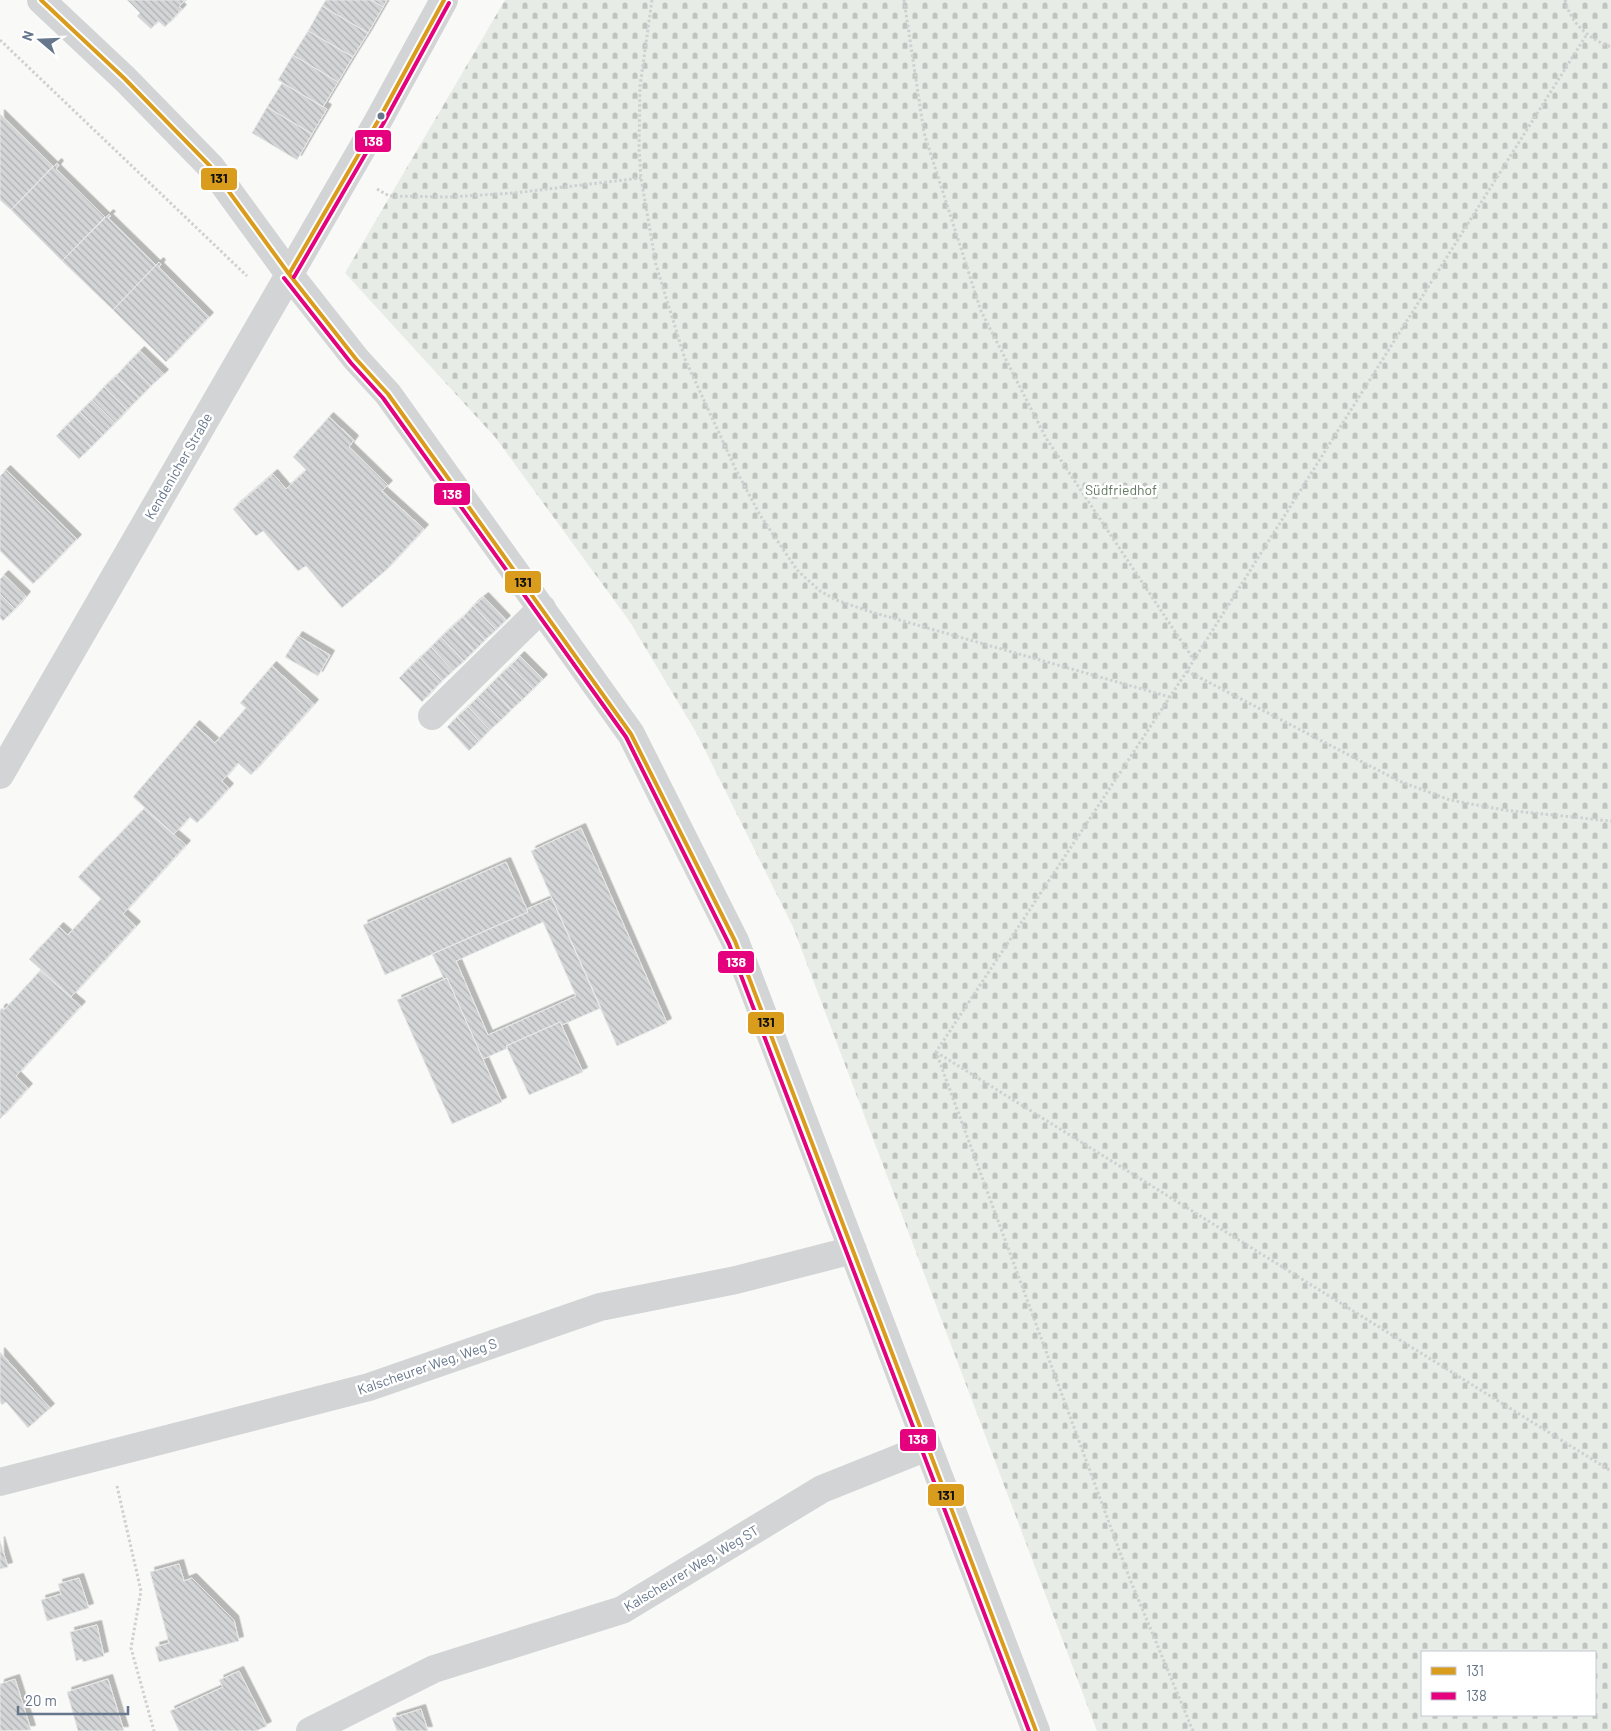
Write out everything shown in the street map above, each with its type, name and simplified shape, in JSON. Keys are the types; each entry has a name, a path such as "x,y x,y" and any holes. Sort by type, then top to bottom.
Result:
{"street":[{"path":"41,0 125,79 211,167 289,274 356,359 388,394 631,734 735,941 926,1447 1036,1731"},
{"name":"Kendenicher Straße","path":"0,775 348,174 444,0"},
{"path":"432,716 542,608"},
{"name":"Kalscheurer Weg, Weg S","path":"0,1482 368,1387 600,1307 736,1280 853,1250"},
{"name":"Kalscheurer Weg, Weg ST","path":"310,1731 434,1669 622,1610 822,1489 926,1447"}],"path":[{"path":"652,0 640,86 638,147 641,178 656,265 685,359 736,470 760,515 797,570 808,582 836,600 868,611 1170,697"},
{"path":"904,0 924,133 981,311 1046,438 1194,660"},
{"path":"1565,0 1567,9 1579,27 1595,41 1611,48"},
{"path":"936,1052 1187,671 1587,34"},
{"path":"0,40 273,301"},
{"path":"348,174 389,196 514,193 641,178"},
{"path":"1187,671 1399,781 1450,800 1504,810 1611,821"},
{"path":"936,1052 1611,1471"},
{"path":"936,1052 1122,1558 1193,1731"},
{"path":"110,1454 141,1591 131,1648 154,1731"}],"green space":[{"name":"Südfriedhof","path":"505,0 1611,0 1611,1731 1097,1731 793,927 697,734 630,622 495,437 345,273"}],"building":[{"path":"127,0 185,0 179,7 182,9 165,27 158,21 151,29 137,16 140,13"},
{"path":"326,0 371,0 383,7 368,33 322,6"},
{"path":"371,0 387,0 383,7"},
{"path":"322,6 368,33 353,57 308,31"},
{"path":"308,31 353,57 338,82 293,55"},
{"path":"293,55 338,82 323,107 278,80"},
{"path":"282,83 327,109 312,134 267,107"},
{"path":"267,107 312,134 297,160 252,133"},
{"path":"0,114 53,166 11,210 0,200"},
{"path":"57,163 59,165 56,169 105,217 62,261 11,210"},
{"path":"109,214 111,216 108,218 156,265 113,310 62,261"},
{"path":"159,262 161,264 159,267 209,317 166,362 113,310"},
{"path":"140,351 164,374 151,386 128,363"},
{"path":"128,363 151,386 139,398 116,376"},
{"path":"116,376 139,398 127,410 104,387"},
{"path":"104,387 127,410 115,423 92,400"},
{"path":"92,400 115,423 103,435 80,412"},
{"path":"80,412 103,435 91,447 68,424"},
{"path":"329,417 354,440 349,447 388,485 382,491 424,529 385,571 342,608 306,566 298,571 263,531 256,536 233,509 273,474 286,489 306,470 293,457"},
{"path":"68,424 91,447 79,459 56,436"},
{"path":"6,470 77,539 33,584 0,551 0,476"},
{"path":"4,575 26,596 15,609 0,594 0,579"},
{"path":"0,594 15,609 3,621 0,618"},
{"path":"484,597 506,620 496,630 473,606"},
{"path":"473,606 496,630 485,640 463,617"},
{"path":"463,617 485,640 474,651 452,627"},
{"path":"452,627 474,651 464,661 441,637"},
{"path":"298,636 330,655 318,676 285,657"},
{"path":"441,637 464,661 453,671 431,647"},
{"path":"431,647 453,671 442,681 420,658"},
{"path":"520,656 543,679 533,689 510,666"},
{"path":"420,658 442,681 432,691 409,668"},
{"path":"272,666 314,704 251,775 238,763 222,781 229,788 197,823 190,817 174,834 133,797 195,725 215,743 246,708 240,703"},
{"path":"510,666 533,689 522,700 499,676"},
{"path":"409,668 432,691 422,702 399,678"},
{"path":"499,676 522,700 511,710 489,686"},
{"path":"489,686 511,710 501,720 478,697"},
{"path":"478,697 501,720 490,730 468,707"},
{"path":"468,707 490,730 479,741 457,717"},
{"path":"457,717 479,741 469,751 447,727"},
{"path":"144,809 186,845 123,914 136,926 71,997 29,959 59,927 68,935 101,899 78,877"},
{"path":"581,828 667,1023 617,1046 531,851"},
{"path":"506,862 528,912 385,975 363,925"},
{"path":"552,898 601,1008 562,1025 560,1022 506,1046 508,1048 483,1059 447,978 444,979 432,954 528,912 527,909","holes":["543,922 576,996 488,1035 456,961"]},
{"path":"40,971 81,1006 16,1076 28,1088 0,1119 0,1010 2,1008 4,1010"},
{"path":"447,978 502,1102 452,1124 397,1000"},
{"path":"560,1022 583,1072 529,1095 506,1046"},
{"path":"0,1352 50,1408 28,1428 6,1402 2,1405 0,1401"},
{"path":"0,1541 8,1567 0,1569"},
{"path":"179,1564 184,1581 192,1578 234,1620 239,1641 159,1662 155,1647 169,1643 150,1572"},
{"path":"79,1578 89,1608 47,1621 41,1600 61,1594 58,1584"},
{"path":"97,1625 104,1656 83,1662 82,1659 76,1661 70,1632"},
{"path":"239,1671 267,1726 256,1731 179,1731 170,1711 223,1687 219,1680"},
{"path":"15,1679 31,1730 0,1731 0,1684"},
{"path":"108,1679 124,1731 78,1731 67,1692"},
{"path":"421,1709 428,1731 397,1731 392,1718"}],"transit line":[{"name":"131","path":"41,0 125,79 211,167 289,274 356,359 388,394 631,734 735,941 1036,1731"},
{"name":"131","path":"289,274 378,121 444,0"},
{"name":"138","path":"294,277 383,124 449,3"},
{"name":"138","path":"284,278 351,363 383,398 626,737 729,944 1029,1731"}]}
